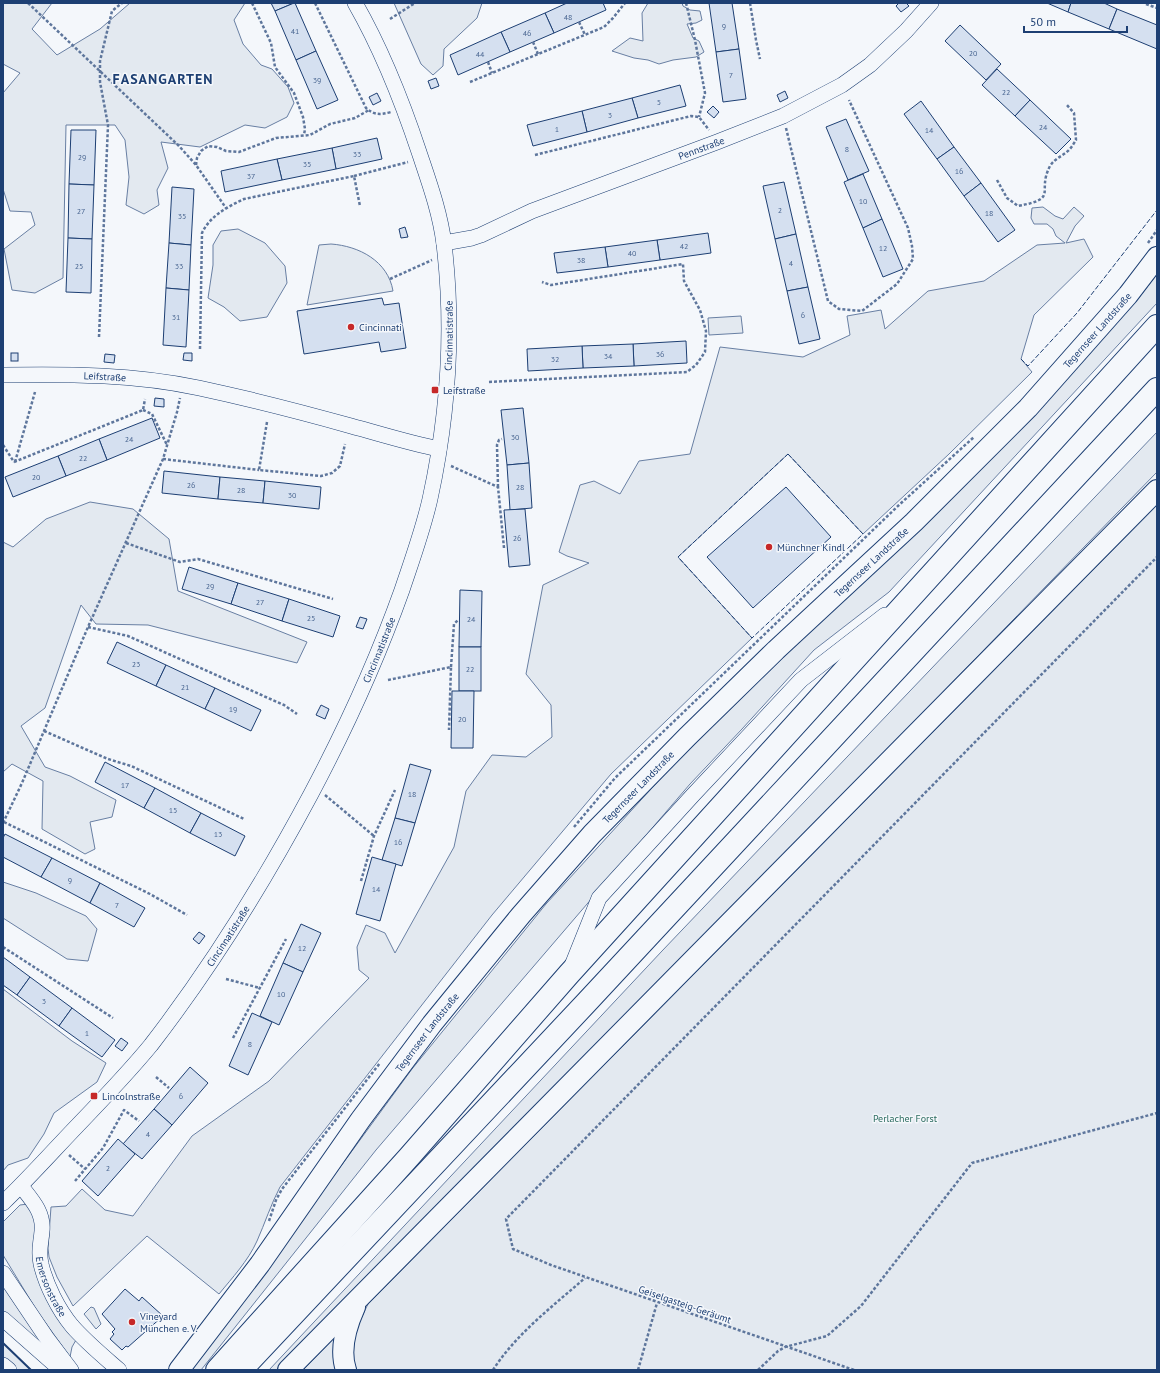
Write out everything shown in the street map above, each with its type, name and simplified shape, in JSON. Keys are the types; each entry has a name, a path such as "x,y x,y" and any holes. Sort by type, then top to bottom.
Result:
{"highway":[{"path":"217,1370 409,1156 569,974 1157,326"},
{"path":"241,1370 597,992 1157,389"}],"main road":[{"name":"Tegernseer Landstraße","path":"178,1369 260,1264 361,1119 432,1024 520,915 592,834 687,737 776,650 914,522 1028,408 1128,295 1157,257"},
{"path":"288,1370 1157,490"},
{"path":"346,1370 343,1352 346,1327 357,1301"}],"street":[{"name":"Cincinnatistraße","path":"3,1203 21,1186 121,1080 150,1046 227,940 286,841 342,735 391,620 415,554 429,501 439,449 445,396 448,359 448,292 444,243 432,191 404,107 372,32 356,3"},
{"name":"Pennstraße","path":"444,243 481,235 532,211 783,116 842,85 870,65 906,31 931,3"},
{"name":"Leifstraße","path":"3,375 96,375 149,380 197,388 271,405 439,449"},
{"path":"569,974 599,898 692,795 801,680 916,591"},
{"name":"Emersonstraße","path":"21,1186 37,1207 42,1218 42,1230 38,1252 46,1282 61,1310 72,1326 119,1370"},
{"path":"3,1273 46,1337 71,1370"},
{"path":"3,1319 61,1370"},
{"path":"3,1365 9,1370"}],"path":[{"path":"28,3 179,146 196,165 226,208"},
{"path":"99,337 108,125 100,82 100,61 112,11 122,3"},
{"path":"252,3 271,43 275,67 294,92 303,117 305,129 304,135"},
{"path":"315,3 366,108 373,114 382,115 404,107"},
{"path":"390,19 415,3"},
{"path":"470,82 604,27 625,3"},
{"path":"686,3 705,93 699,117"},
{"path":"750,3 760,59"},
{"path":"1146,4 1157,8"},
{"path":"578,22 584,35"},
{"path":"533,42 538,54"},
{"path":"488,62 492,73"},
{"path":"783,116 828,301 839,309 862,311 897,284 913,259 908,228 849,100"},
{"path":"997,180 1007,198 1018,206 1041,200 1045,195 1046,179 1050,166 1059,156 1068,151 1076,140 1074,113 1066,104"},
{"path":"196,165 197,158 201,151 208,146 217,147 226,151 239,152 276,138 310,135 330,124 354,118 370,110"},
{"path":"535,155 691,116 699,117 717,142"},
{"path":"200,349 202,233 205,227 217,214 244,199 354,176 409,162"},
{"path":"354,176 360,206"},
{"path":"390,279 432,260"},
{"path":"489,382 686,372 696,365 705,352 706,331 700,310 684,281 683,264 551,285 542,282"},
{"path":"14,462 35,392"},
{"path":"181,394 163,459 88,627 22,783 3,822 150,894 187,915"},
{"path":"143,410 145,399"},
{"path":"14,462 143,410 152,414 167,446"},
{"path":"259,470 266,422"},
{"path":"502,439 498,440 497,445 498,487 504,548"},
{"path":"3,444 14,462"},
{"path":"163,459 321,476 332,473 340,466 346,444"},
{"path":"451,466 498,487"},
{"path":"126,543 180,562 198,559 333,599"},
{"name":"Geiselgasteig-Geräumt","path":"854,1370 657,1303 551,1265 513,1249 506,1219 1157,557"},
{"path":"449,730 454,624 458,620"},
{"path":"88,627 128,636 284,705 297,714"},
{"path":"388,680 451,668"},
{"path":"44,731 108,759 131,766 244,819"},
{"path":"361,881 374,836 395,790"},
{"path":"324,793 374,836"},
{"path":"233,1038 286,939"},
{"path":"3,947 113,1018"},
{"path":"226,979 260,988"},
{"path":"156,1077 169,1088"},
{"path":"75,1181 103,1148 124,1110 139,1121"},
{"path":"758,1370 778,1351 785,1347 827,1336 861,1306 972,1163 1157,1113"},
{"path":"65,1152 85,1169"},
{"path":"493,1370 503,1354 541,1316 585,1277"},
{"path":"638,1370 657,1303"}],"green space":[{"path":"3,3 52,3 32,29 57,55 100,29 130,3 245,3 234,20 243,44 261,65 272,69 288,87 294,103 287,117 265,128 245,125 200,147 161,142 168,168 157,190 159,205 144,214 126,205 129,177 125,140 115,125 66,125 63,278 35,293 12,290 4,249 35,225 31,212 10,211 3,189 3,93 20,73 3,64"},
{"path":"394,3 482,3 477,18 444,49 443,66 433,75 421,64"},
{"path":"648,3 682,3 683,6 690,10 700,11 702,20 696,23 687,24 693,38 699,41 704,52 696,57 673,60 659,64 612,51 630,38 643,41 642,13"},
{"path":"1043,207 1055,216 1063,219 1074,207 1084,216 1075,226 1066,243 1084,239 1093,257 1034,315 1021,359 1032,372 949,454 863,534 788,454 678,557 752,638 611,774 492,915 280,1187 253,1248 240,1269 219,1294 147,1236 73,1306 57,1277 49,1257 48,1248 51,1207 66,1206 82,1189 105,1210 133,1216 192,1136 269,1081 369,978 359,970 357,947 366,925 385,933 395,953 454,847 466,791 492,755 526,757 552,737 551,705 526,674 543,585 589,563 559,552 580,485 594,481 620,494 639,461 690,454 720,347 803,357 850,335 847,316 881,310 885,329 928,291 984,281 1037,245 1065,243 1056,236 1053,229 1047,224 1034,224 1031,218 1032,208"},
{"path":"238,229 265,243 285,266 287,283 267,317 240,321 224,307 208,298 213,265 213,245 221,231"},
{"path":"331,244 352,248 371,257 379,263 390,280 393,291 307,305 319,245"},
{"path":"1157,274 1157,303 889,592 814,650 690,784 376,1150 201,1370 190,1370 412,1069 546,904 672,766 1030,416 1137,300"},
{"path":"741,316 743,333 709,335 708,318"},
{"path":"1157,432 1157,472 662,981 277,1370 269,1370 662,951"},
{"path":"90,502 133,509 169,539 178,591 307,642 297,663 148,625 96,624 81,605 45,708 21,726 45,767 70,776 116,800 112,817 90,822 95,849 85,854 42,829 43,781 12,764 3,772 3,542 13,547 46,519"},
{"name":"Perlacher Forst","path":"1157,505 1157,1370 357,1370 353,1360 354,1333 368,1304"},
{"path":"3,882 36,893 86,916 97,929 88,961 67,959 3,918"},
{"path":"3,989 72,1041 106,1063 97,1082 54,1113 44,1134 28,1158 8,1165 3,1171"},
{"path":"28,1204 35,1214 36,1233 76,1340 72,1347 70,1357 37,1311 3,1255 3,1222 20,1205"},
{"path":"3,1284 41,1341 40,1343 3,1311"},
{"path":"91,1307 94,1308 101,1324 96,1329 84,1314"},
{"path":"337,1335 340,1370 303,1370"},
{"path":"3,1343 31,1370 17,1370 3,1356"}],"building":[{"path":"271,3 294,3 275,11"},
{"path":"294,3 316,51 296,60 275,11"},
{"path":"567,3 603,3 606,10 554,33 545,13"},
{"path":"709,3 732,3 739,49 716,52"},
{"path":"899,3 906,3 909,6 901,12 896,6"},
{"path":"1047,3 1071,3 1068,12"},
{"path":"1071,3 1104,3 1117,9 1109,29 1068,12"},
{"path":"1117,9 1157,25 1157,49 1109,29"},
{"path":"545,13 554,33 510,52 501,32"},
{"path":"960,25 1001,64 986,80 945,41"},
{"path":"501,32 510,52 458,75 450,55"},
{"path":"739,49 746,99 723,102 716,52"},
{"path":"316,51 338,100 317,109 296,60"},
{"path":"997,69 1030,100 1015,116 982,85"},
{"path":"436,78 439,86 431,89 428,81"},
{"path":"680,85 686,106 638,118 632,98"},
{"path":"785,91 788,98 780,102 777,95"},
{"path":"377,93 381,101 373,105 369,97"},
{"path":"632,98 638,118 587,132 582,111"},
{"path":"1030,100 1071,139 1056,154 1015,116"},
{"path":"921,101 954,147 937,159 904,114"},
{"path":"713,106 719,112 714,118 707,112"},
{"path":"582,111 587,132 533,146 527,125"},
{"path":"846,119 869,171 848,180 826,127"},
{"path":"71,130 96,130 94,185 69,184"},
{"path":"377,138 382,159 336,169 332,148"},
{"path":"954,147 981,183 964,196 937,159"},
{"path":"332,148 336,169 282,180 277,159"},
{"path":"277,159 282,180 225,192 221,171"},
{"path":"863,174 882,219 863,228 844,182"},
{"path":"784,182 796,234 775,239 763,186"},
{"path":"981,183 1015,230 998,242 964,196"},
{"path":"69,184 94,185 92,239 68,238"},
{"path":"172,187 194,189 191,245 169,243"},
{"path":"882,219 903,269 883,277 863,228"},
{"path":"405,227 408,237 401,238 399,229"},
{"path":"708,233 711,253 660,260 657,240"},
{"path":"796,234 808,287 787,291 775,239"},
{"path":"68,238 92,239 91,293 66,292"},
{"path":"657,240 660,260 608,267 605,247"},
{"path":"169,243 191,245 189,290 166,288"},
{"path":"605,247 608,267 557,273 554,253"},
{"path":"808,287 820,339 799,344 787,291"},
{"path":"166,288 189,290 186,347 163,345"},
{"name":"Cincinnati","path":"382,298 384,305 399,303 406,348 381,352 379,342 304,354 297,311"},
{"path":"686,341 687,363 634,366 633,344"},
{"path":"633,344 634,366 583,368 582,346"},
{"path":"582,346 583,368 528,371 527,349"},
{"path":"11,353 18,353 18,361 11,361"},
{"path":"184,353 192,353 192,361 183,360"},
{"path":"105,354 115,355 114,363 104,362"},
{"path":"155,398 164,399 164,407 154,406"},
{"path":"523,408 529,463 507,465 501,410"},
{"path":"152,418 160,438 107,460 99,439"},
{"path":"99,439 107,460 66,476 58,456"},
{"path":"58,456 66,476 13,497 5,477"},
{"path":"529,463 532,508 510,510 507,465"},
{"path":"164,471 220,477 218,499 162,493"},
{"path":"220,477 265,481 263,503 218,499"},
{"path":"265,481 321,487 319,509 263,503"},
{"name":"Münchner Kindl","path":"786,487 831,537 753,608 707,557"},
{"path":"525,509 530,565 509,567 504,510"},
{"path":"189,567 238,583 231,604 182,589"},
{"path":"238,583 289,599 282,621 231,604"},
{"path":"460,590 482,591 481,647 459,647"},
{"path":"289,599 340,616 333,637 282,621"},
{"path":"360,617 367,619 363,629 356,627"},
{"path":"117,642 166,665 156,686 107,663"},
{"path":"459,647 481,647 481,691 459,691"},
{"path":"166,665 215,688 205,709 156,686"},
{"path":"215,688 261,710 251,731 205,709"},
{"path":"452,691 474,691 473,748 451,748"},
{"path":"321,705 329,709 325,719 316,715"},
{"path":"105,762 155,788 144,808 95,782"},
{"path":"410,764 431,770 415,823 395,818"},
{"path":"155,788 201,813 190,833 144,808"},
{"path":"201,813 245,836 235,856 190,833"},
{"path":"395,818 415,823 402,866 382,860"},
{"path":"5,834 52,858 41,877 3,857 3,838"},
{"path":"372,857 396,864 380,921 356,914"},
{"path":"52,858 100,883 90,903 41,877"},
{"path":"100,883 145,908 134,927 90,903"},
{"path":"301,924 321,933 303,972 283,963"},
{"path":"199,932 205,936 199,944 193,939"},
{"path":"3,957 30,977 17,995 3,985"},
{"path":"283,963 303,972 279,1025 260,1016"},
{"path":"30,977 72,1008 59,1026 17,995"},
{"path":"72,1008 115,1040 102,1057 59,1026"},
{"path":"252,1013 272,1022 248,1075 229,1066"},
{"path":"121,1038 128,1043 122,1051 115,1046"},
{"path":"190,1067 208,1083 172,1125 154,1109"},
{"path":"154,1109 172,1125 142,1159 123,1144"},
{"path":"118,1139 135,1154 98,1196 82,1181"},
{"name":"Vineyard München e. V.","path":"125,1289 139,1301 142,1297 163,1316 128,1347 126,1346 122,1350 110,1339 114,1334 112,1332 115,1329 102,1314"}],"fence":[{"path":"1021,359 1028,366 1077,313 1157,210"},
{"path":"788,454 863,534 752,638 678,557 788,454"}],"wall":[{"path":"3,1343 31,1370"}],"place":[{"name":"Cincinnati","path":"351,327"},
{"name":"Leifstraße","path":"435,390"},
{"name":"Münchner Kindl","path":"769,547"},
{"name":"Lincolnstraße","path":"94,1096"},
{"name":"Vineyard München e. V.","path":"132,1322"}],"district":[{"name":"FASANGARTEN","path":"163,79"}]}
